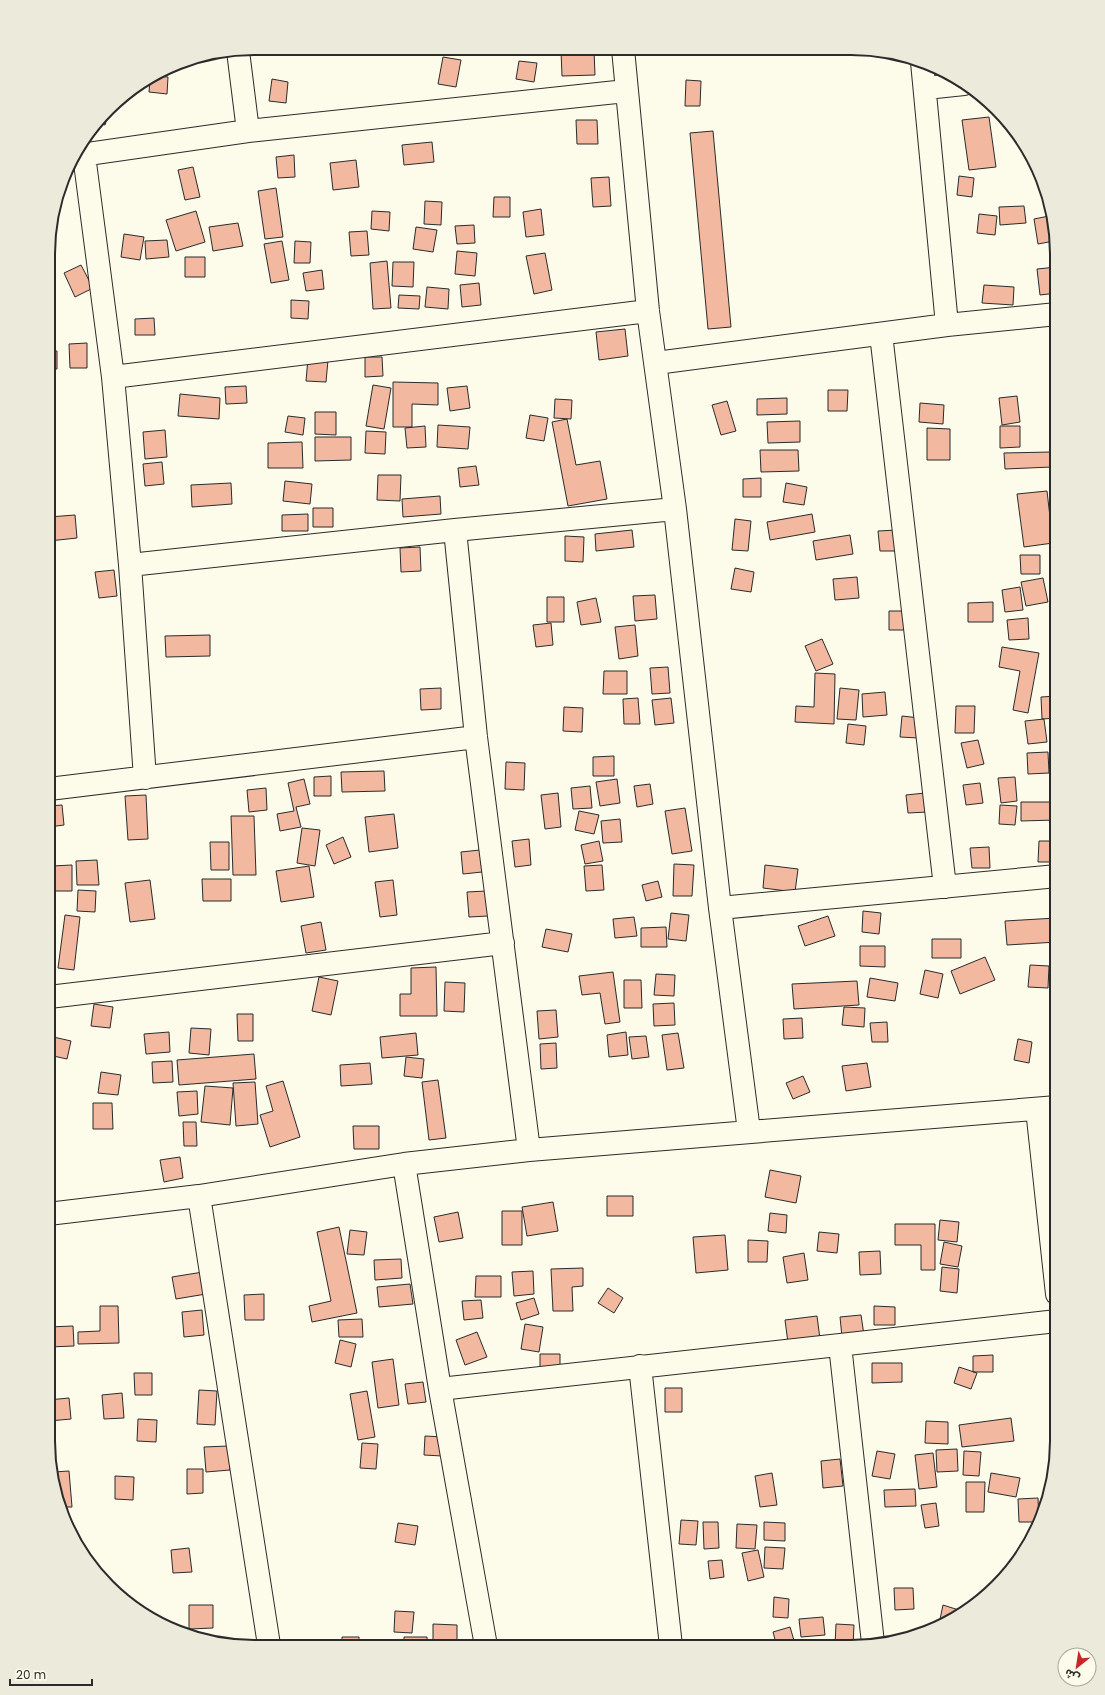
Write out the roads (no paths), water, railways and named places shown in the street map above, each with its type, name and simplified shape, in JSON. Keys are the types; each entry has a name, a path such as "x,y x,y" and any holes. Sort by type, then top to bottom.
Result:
{"street":[{"path":"239,55 248,131"},
{"path":"623,55 648,311 675,509 720,908 749,1131"},
{"path":"923,69 947,325"},
{"path":"926,88 955,85"},
{"path":"81,156 248,131 626,91"},
{"path":"79,159 114,377 130,565 145,778"},
{"path":"114,377 648,311"},
{"path":"656,363 947,325 1050,315"},
{"path":"881,334 945,887"},
{"path":"130,565 455,530 675,509"},
{"path":"455,530 476,737 504,942 529,1150"},
{"path":"55,788 476,737"},
{"path":"720,908 1050,877"},
{"path":"55,996 504,942"},
{"path":"55,1213 199,1196 404,1164 529,1150 1047,1108 1050,1164"},
{"path":"404,1164 440,1389 485,1640"},
{"path":"199,1196 268,1640"},
{"path":"440,1389 1050,1322"},
{"path":"840,1345 873,1639"},
{"path":"640,1366 670,1640"}]}
